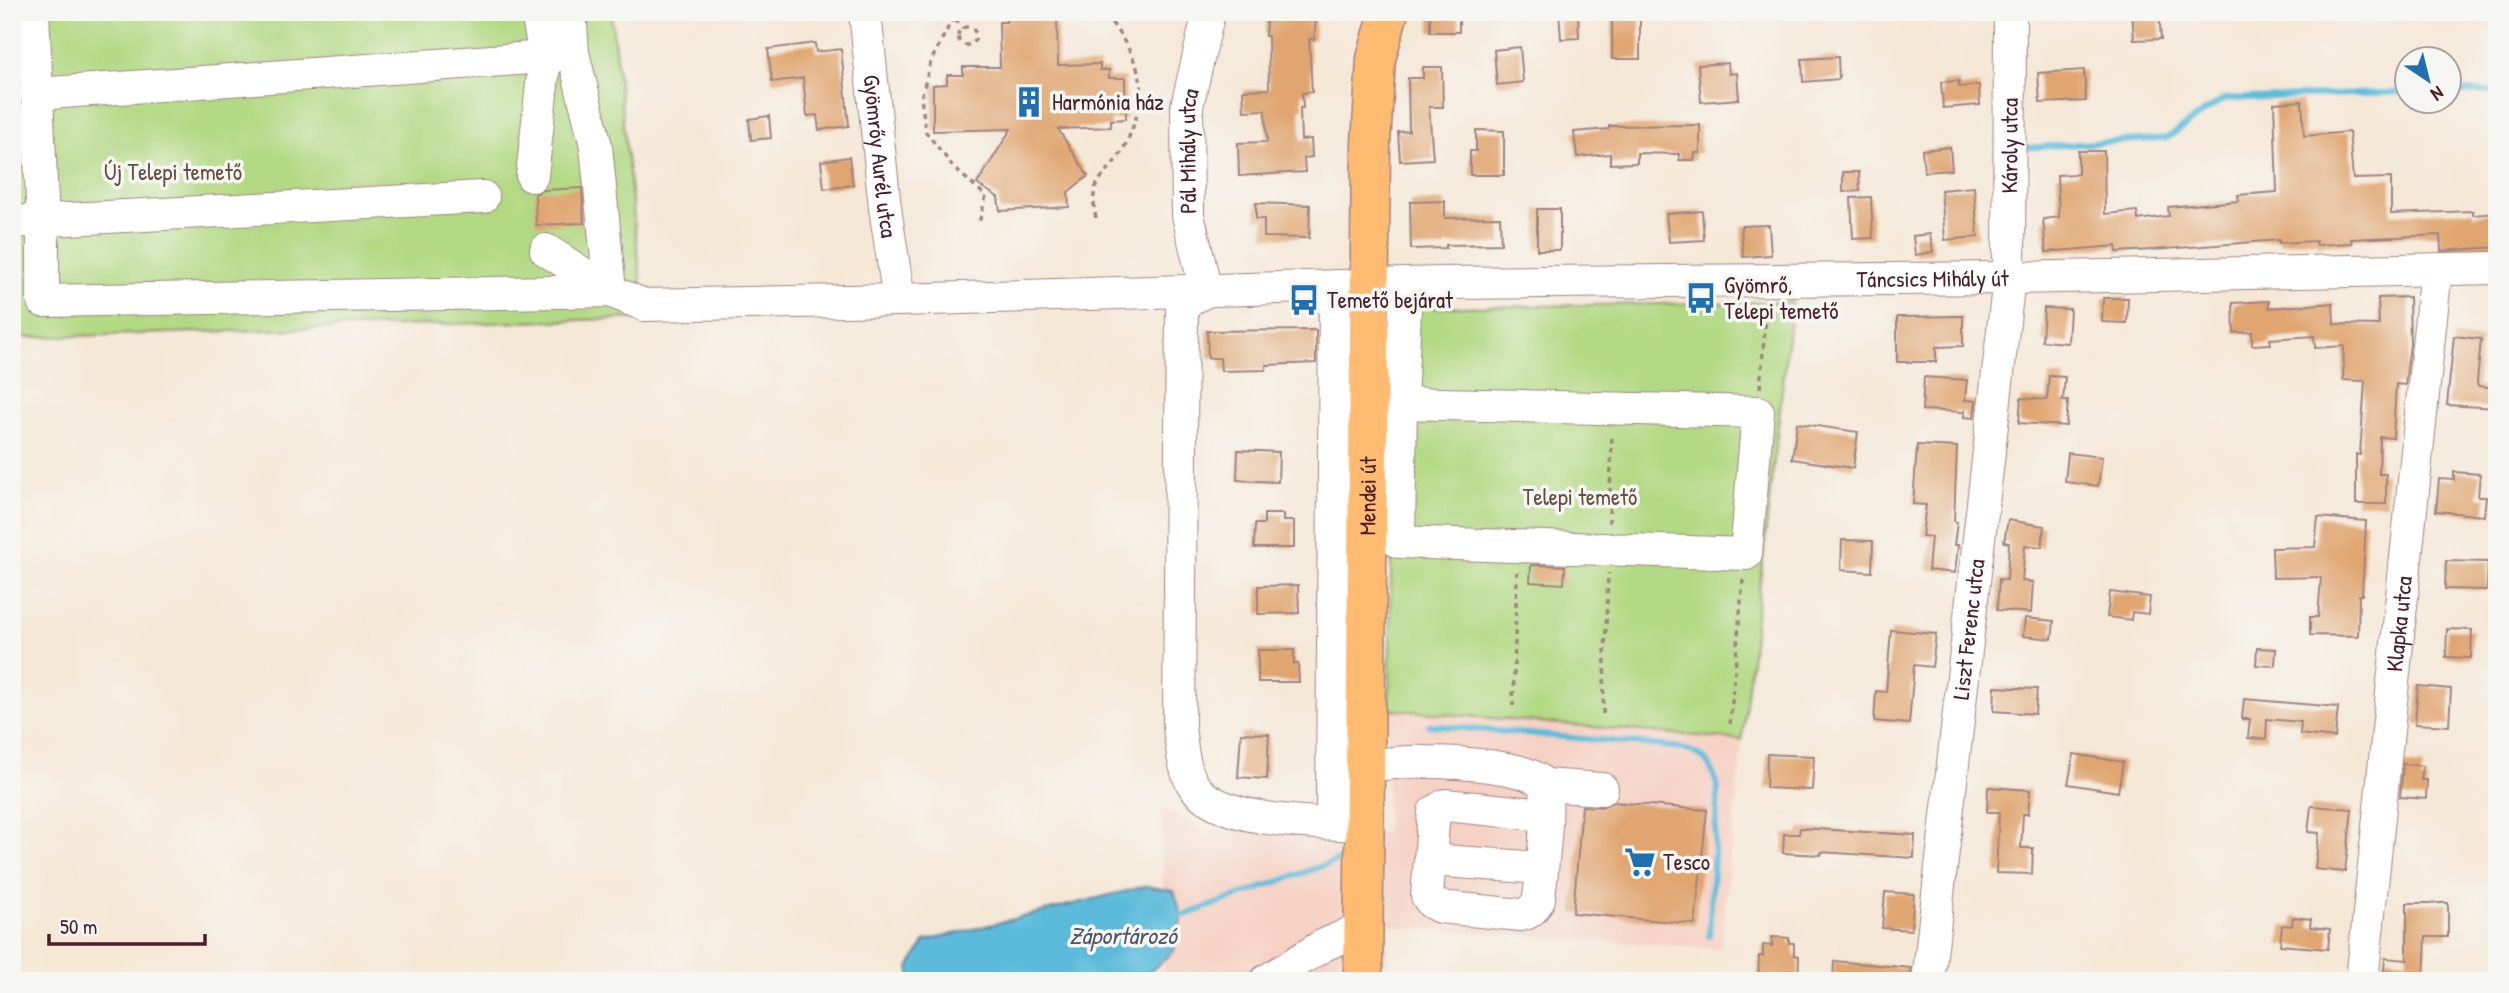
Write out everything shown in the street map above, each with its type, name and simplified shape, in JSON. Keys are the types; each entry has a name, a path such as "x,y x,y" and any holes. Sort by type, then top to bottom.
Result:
{"main road":[{"name":"Mendei út","path":"1363,981 1364,928 1348,824 1366,766 1371,143 1376,59 1389,12"}],"street":[{"path":"33,12 36,94 28,222 43,301 610,292"},
{"path":"537,12 559,55 596,146 610,292"},
{"path":"532,176 570,12"},
{"name":"Gyömrőy Aurél utca","path":"865,12 885,208 899,300"},
{"name":"Pál Mihály utca","path":"1206,291 1188,215 1187,106 1209,12"},
{"name":"Károly utca","path":"2009,278 2010,12"},
{"path":"36,94 559,55"},
{"path":"28,222 483,197"},
{"path":"546,250 610,292"},
{"name":"Táncsics Mihály út","path":"610,292 644,305 1370,286 2009,278 2497,268"},
{"name":"Klapka utca","path":"2362,981 2437,269"},
{"name":"Liszt Ferenc utca","path":"1928,981 2009,278"},
{"path":"1370,286 1401,403 1399,542 1746,554 1758,412 1401,403"},
{"name":"Mendei út","path":"1348,824 1370,286"},
{"path":"1206,291 1182,304 1172,378 1179,728 1187,773 1194,787 1209,800 1228,809 1252,816 1348,824"},
{"path":"1366,766 1425,762 1515,769 1539,779 1545,800 1539,899 1528,913 1521,915 1440,908 1427,896 1434,813 1445,805 1545,800 1602,789"},
{"path":"1430,860 1542,868"},
{"path":"1266,981 1322,946 1364,928"},
{"path":"1301,981 1308,962 1322,946"}],"path":[{"path":"949,12 963,29"},
{"path":"961,12 954,16 931,61 921,98 926,132 954,168 986,196 979,223"},
{"path":"1096,218 1092,198 1095,187 1120,154 1134,124 1142,85 1128,47 1103,12"},
{"path":"1108,18 1113,12"},
{"path":"969,26 975,30 975,38 971,43 964,44 958,40 957,33 963,29 969,26"},
{"path":"1758,412 1767,303"},
{"path":"1513,706 1518,546"},
{"path":"1730,724 1746,554"}],"shaded area":[{"path":"1389,709 1742,740 1721,949 1388,926 1386,981 1163,981 1162,808 1197,827 1386,833"}],"green space":[{"name":"Új Telepi temető","path":"12,12 611,12 645,318 12,338"},
{"name":"Telepi temető","path":"1792,302 1742,740 1389,709 1395,308"}],"water":[{"name":"Záportározó","path":"1146,886 1174,891 1182,916 1174,951 1136,981 912,981 909,968 925,941"}],"building":[{"name":"Harmónia ház","path":"1006,12 1047,12 1047,19 1057,19 1058,65 1100,64 1100,70 1109,70 1109,78 1125,78 1126,119 1111,120 1111,127 1058,129 1088,176 1068,192 1069,207 1000,211 998,197 977,184 1011,129 933,131 933,85 947,84 947,75 963,75 963,67 1000,67 999,22 1006,22"},
{"path":"1267,12 1287,12 1286,15 1316,18 1314,40 1309,39 1312,92 1302,93 1303,108 1300,108 1301,140 1311,139 1312,157 1304,158 1305,172 1239,176 1238,143 1267,142 1265,110 1244,111 1243,90 1269,89 1268,36 1265,36"},
{"path":"1559,12 1578,12 1579,38 1561,39"},
{"path":"1612,12 1640,12 1640,59 1612,59"},
{"path":"2132,12 2159,12 2161,39 2134,40"},
{"path":"1430,14 1459,14 1459,32 1430,32"},
{"path":"815,43 816,52 841,49 849,126 819,130 817,115 807,116 803,78 772,82 768,49"},
{"path":"1520,47 1523,82 1497,85 1494,50"},
{"path":"1838,57 1839,79 1803,82 1802,59"},
{"path":"1728,63 1729,74 1737,73 1739,99 1701,102 1698,65"},
{"path":"1423,67 1442,67 1443,107 1429,107 1433,159 1400,161 1398,132 1409,131 1408,78 1423,78"},
{"path":"2084,70 2086,101 2040,103 2038,73"},
{"path":"1959,81 1959,87 1979,85 1980,105 1943,108 1941,82"},
{"path":"2302,101 2304,136 2349,132 2353,179 2391,178 2391,214 2473,211 2473,215 2497,213 2497,247 2441,251 2440,235 2351,239 2352,243 2316,245 2316,241 2279,243 2279,240 2117,252 2116,246 2046,252 2043,219 2059,217 2057,175 2078,174 2078,151 2104,151 2105,214 2137,211 2138,220 2169,216 2168,207 2239,201 2238,195 2277,192 2274,103"},
{"path":"769,116 771,138 751,140 749,119"},
{"path":"1700,125 1700,153 1695,153 1694,160 1679,160 1679,154 1637,153 1637,163 1610,164 1610,154 1577,157 1574,132 1609,129 1609,126"},
{"path":"1476,130 1504,131 1504,175 1470,175 1470,151 1476,151"},
{"path":"1950,147 1952,170 1924,172 1922,150"},
{"path":"849,157 853,185 824,189 821,161"},
{"path":"1843,172 1859,172 1860,191 1843,192"},
{"path":"1974,187 1978,237 1945,240 1941,190"},
{"path":"582,188 584,223 536,225 535,194 543,190"},
{"path":"1871,197 1873,238 1853,239 1851,198"},
{"path":"1445,201 1445,218 1500,217 1501,244 1411,249 1410,202"},
{"path":"1256,203 1310,205 1309,238 1264,237 1264,219 1256,219"},
{"path":"1537,209 1560,209 1560,250 1537,250"},
{"path":"1702,211 1704,240 1669,242 1666,214"},
{"path":"1769,225 1771,255 1743,257 1741,226"},
{"path":"1930,234 1933,252 1915,255 1913,236"},
{"path":"2409,297 2410,344 2405,385 2396,384 2393,438 2380,437 2379,474 2386,474 2386,504 2356,504 2356,454 2360,455 2365,381 2343,380 2344,346 2315,348 2314,336 2270,339 2271,344 2252,345 2252,332 2234,333 2233,303 2269,301 2269,308 2333,303 2334,324 2379,325 2378,298"},
{"path":"2103,298 2128,298 2127,323 2102,322"},
{"path":"2044,308 2070,309 2068,343 2042,341"},
{"path":"1963,316 1963,346 1936,347 1936,362 1897,362 1897,317"},
{"path":"1316,330 1316,363 1266,365 1266,370 1221,371 1220,358 1208,358 1207,331"},
{"path":"2454,336 2481,339 2477,383 2478,386 2497,388 2497,408 2447,405"},
{"path":"2049,376 2065,377 2063,401 2068,401 2066,426 2019,423 2021,398 2047,400"},
{"path":"1924,377 1967,380 1965,400 1976,401 1974,418 1964,417 1965,409 1964,412 1922,410"},
{"path":"1797,423 1858,432 1853,468 1792,459"},
{"path":"1917,445 1957,447 1954,521 1957,522 1954,545 1958,545 1955,573 1928,570 1931,537 1922,536 1926,505 1913,504"},
{"path":"1238,450 1279,452 1278,482 1237,480"},
{"path":"2068,453 2102,457 2098,486 2065,482"},
{"path":"2454,472 2480,474 2478,497 2486,497 2484,516 2436,511 2439,479 2454,480"},
{"path":"1264,514 1283,514 1283,521 1294,521 1294,548 1254,548 1255,524 1264,524"},
{"path":"2318,517 2366,521 2358,636 2310,635 2310,617 2318,617 2321,577 2273,578 2272,548 2315,547"},
{"path":"2008,520 2044,526 2042,547 2025,545 2022,581 2033,582 2031,613 1997,610 1999,579 2007,580 2009,543 2004,542"},
{"path":"1842,540 1873,541 1872,572 1841,570"},
{"path":"2446,561 2488,562 2487,590 2445,589"},
{"path":"1531,565 1565,566 1564,584 1530,582"},
{"path":"1298,585 1299,613 1258,614 1258,586"},
{"path":"2110,592 2150,597 2148,614 2132,612 2131,620 2107,617"},
{"path":"2025,618 2054,621 2052,639 2023,636"},
{"path":"2447,629 2472,630 2471,658 2446,657"},
{"path":"1891,630 1936,634 1932,667 1914,665 1909,724 1874,721 1876,691 1886,692"},
{"path":"2257,648 2276,649 2275,666 2256,665"},
{"path":"1258,650 1294,650 1294,664 1298,664 1299,682 1258,682"},
{"path":"2418,686 2451,689 2449,726 2415,724"},
{"path":"1995,687 2037,689 2035,714 1994,711"},
{"path":"2244,699 2338,707 2335,738 2300,734 2301,722 2267,719 2266,739 2248,738 2250,719 2242,719"},
{"path":"1241,733 1269,734 1267,779 1238,777"},
{"path":"1767,754 1814,756 1812,790 1766,788"},
{"path":"2074,754 2123,762 2118,792 2068,784"},
{"path":"2403,764 2423,766 2421,780 2427,780 2426,799 2400,797"},
{"path":"1988,787 2030,790 2028,814 2023,814 2021,848 2033,848 2032,874 1996,873 1999,812 1987,812"},
{"name":"Tesco","path":"1614,802 1707,810 1695,924 1573,913 1582,806 1601,807"},
{"path":"2311,806 2352,809 2345,872 2315,869 2319,833 2308,832"},
{"path":"1800,828 1915,835 1914,858 1821,852 1821,855 1783,853 1784,834 1799,834"},
{"path":"1885,892 1914,894 1911,930 1882,928"},
{"path":"2407,903 2448,903 2448,937 2426,937 2424,981 2383,981 2385,958 2407,960"},
{"path":"2293,917 2311,919 2310,927 2330,929 2328,949 2280,945 2282,925 2292,926"},
{"path":"1772,937 1789,938 1789,943 1794,943 1794,955 1799,956 1798,981 1758,981 1759,956 1763,956 1763,945 1772,946"},
{"path":"1834,961 1911,968 1910,981 1833,981"}],"waterway":[{"path":"2464,92 2497,91"},
{"path":"2021,148 2167,138 2223,99 2394,93"},
{"path":"1429,725 1675,747 1699,755 1709,764 1718,788 1709,936"},
{"path":"1182,916 1339,860"}],"place":[{"name":"Harmónia ház","path":"1029,102"},
{"name":"Gyömrő, Telepi temető","path":"1701,298"},
{"name":"Temető bejárat","path":"1304,300"},
{"name":"Tesco","path":"1640,862"}]}
